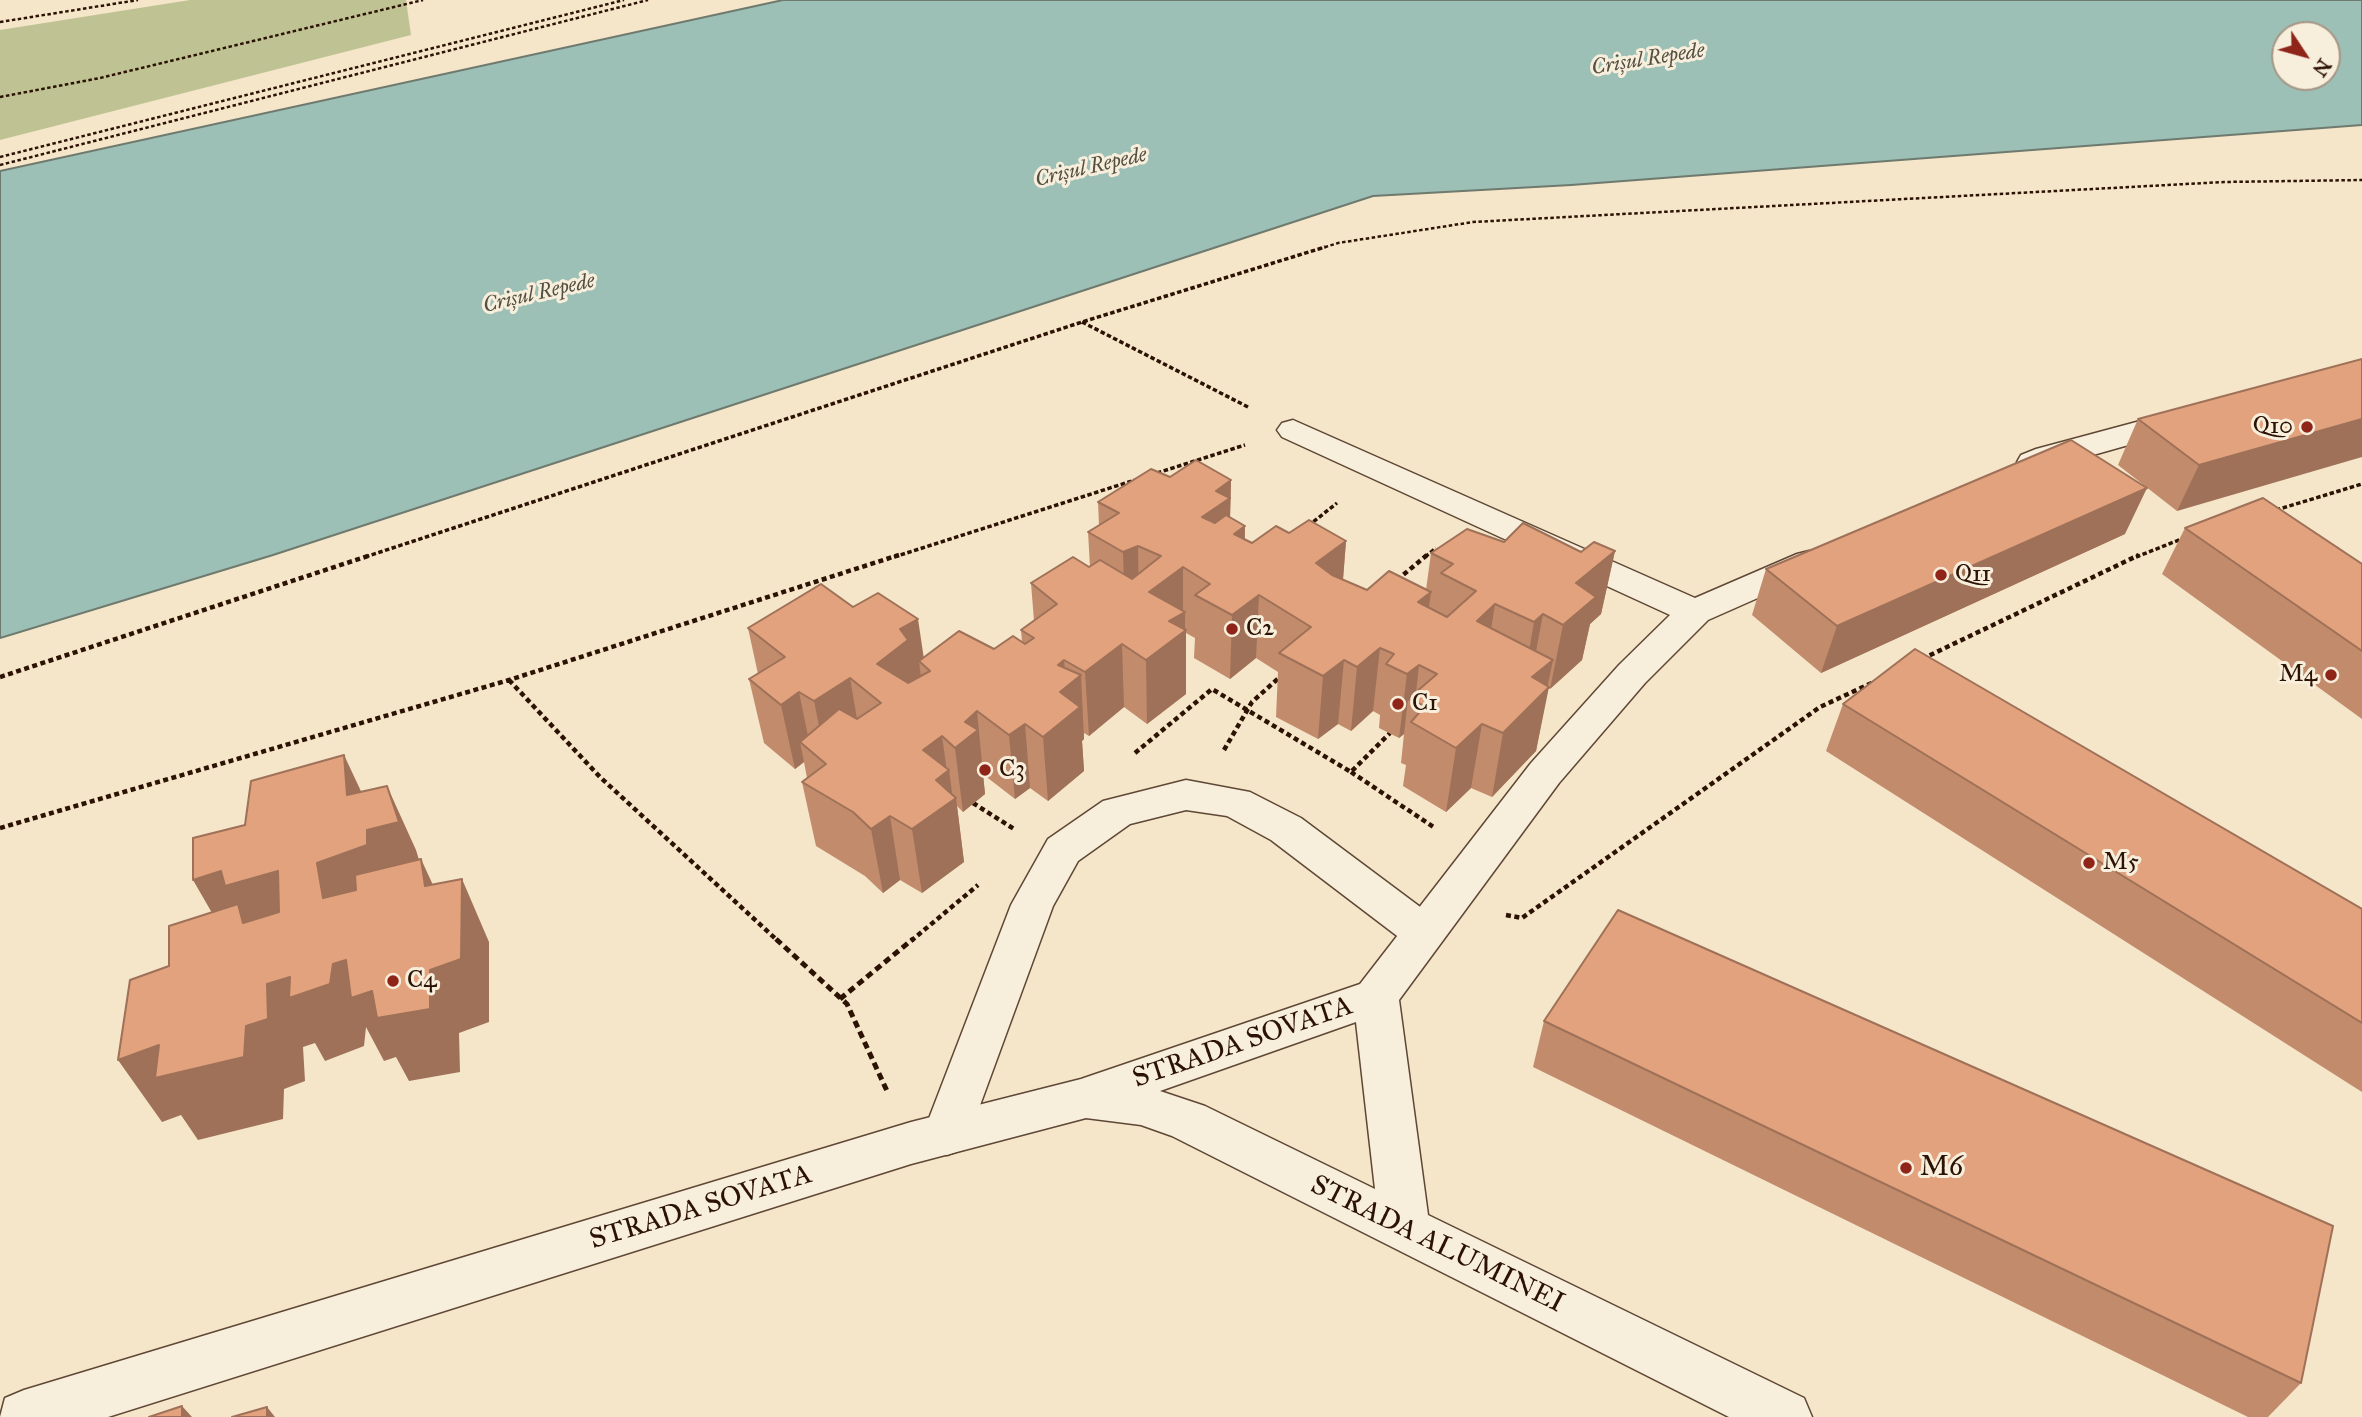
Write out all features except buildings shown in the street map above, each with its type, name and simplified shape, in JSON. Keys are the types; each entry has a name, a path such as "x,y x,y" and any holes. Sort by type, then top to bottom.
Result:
{"street":[{"path":"1998,478 2048,456 2218,411"},
{"path":"1293,430 1695,612"},
{"name":"STRADA SOVATA","path":"24,1417 929,1138 1081,1099 1376,997 1553,763 1632,674 1695,612 1846,545"},
{"path":"929,1138 1032,905 1063,850 1117,812 1186,795 1236,803 1286,829 1435,919"},
{"name":"STRADA SOVATA","path":"1376,997 1405,1229"},
{"name":"STRADA ALUMINEI","path":"1081,1099 1141,1105 1188,1121 1784,1417"}],"path":[{"path":"0,22 138,0"},
{"path":"0,96 100,78 423,0"},
{"path":"0,157 624,0"},
{"path":"0,164 648,0"},
{"path":"0,677 1082,322 1338,243 1473,222 2224,182 2362,180"},
{"path":"1082,322 1293,430"},
{"path":"1154,474 1293,430"},
{"path":"0,828 509,680 1141,478"},
{"path":"2268,512 2362,484"},
{"path":"1300,533 1344,498"},
{"path":"1389,587 1478,513"},
{"path":"1917,661 2161,545 2188,537"},
{"path":"1199,797 1247,709 1291,668"},
{"path":"1435,919 1522,918 1819,707 1881,678"},
{"path":"509,680 600,777 847,1004 929,1138"},
{"path":"1247,709 1351,772 1480,859"},
{"path":"1351,772 1390,733"},
{"path":"973,803 1022,834"}],"green space":[{"path":"190,0 406,0 411,35 0,140 0,30"}],"water":[{"name":"Crișul Repede","path":"783,0 2362,0 2362,125 1571,185 1373,196 273,555 0,638 0,171"}],"place":[{"name":"Q10","path":"2307,427"},
{"name":"Q11","path":"1941,575"},
{"name":"C2","path":"1232,629"},
{"name":"M4","path":"2331,675"},
{"name":"C1","path":"1398,704"},
{"name":"C3","path":"985,770"},
{"name":"M5","path":"2089,863"},
{"name":"C4","path":"393,981"},
{"name":"M6","path":"1906,1168"}]}
